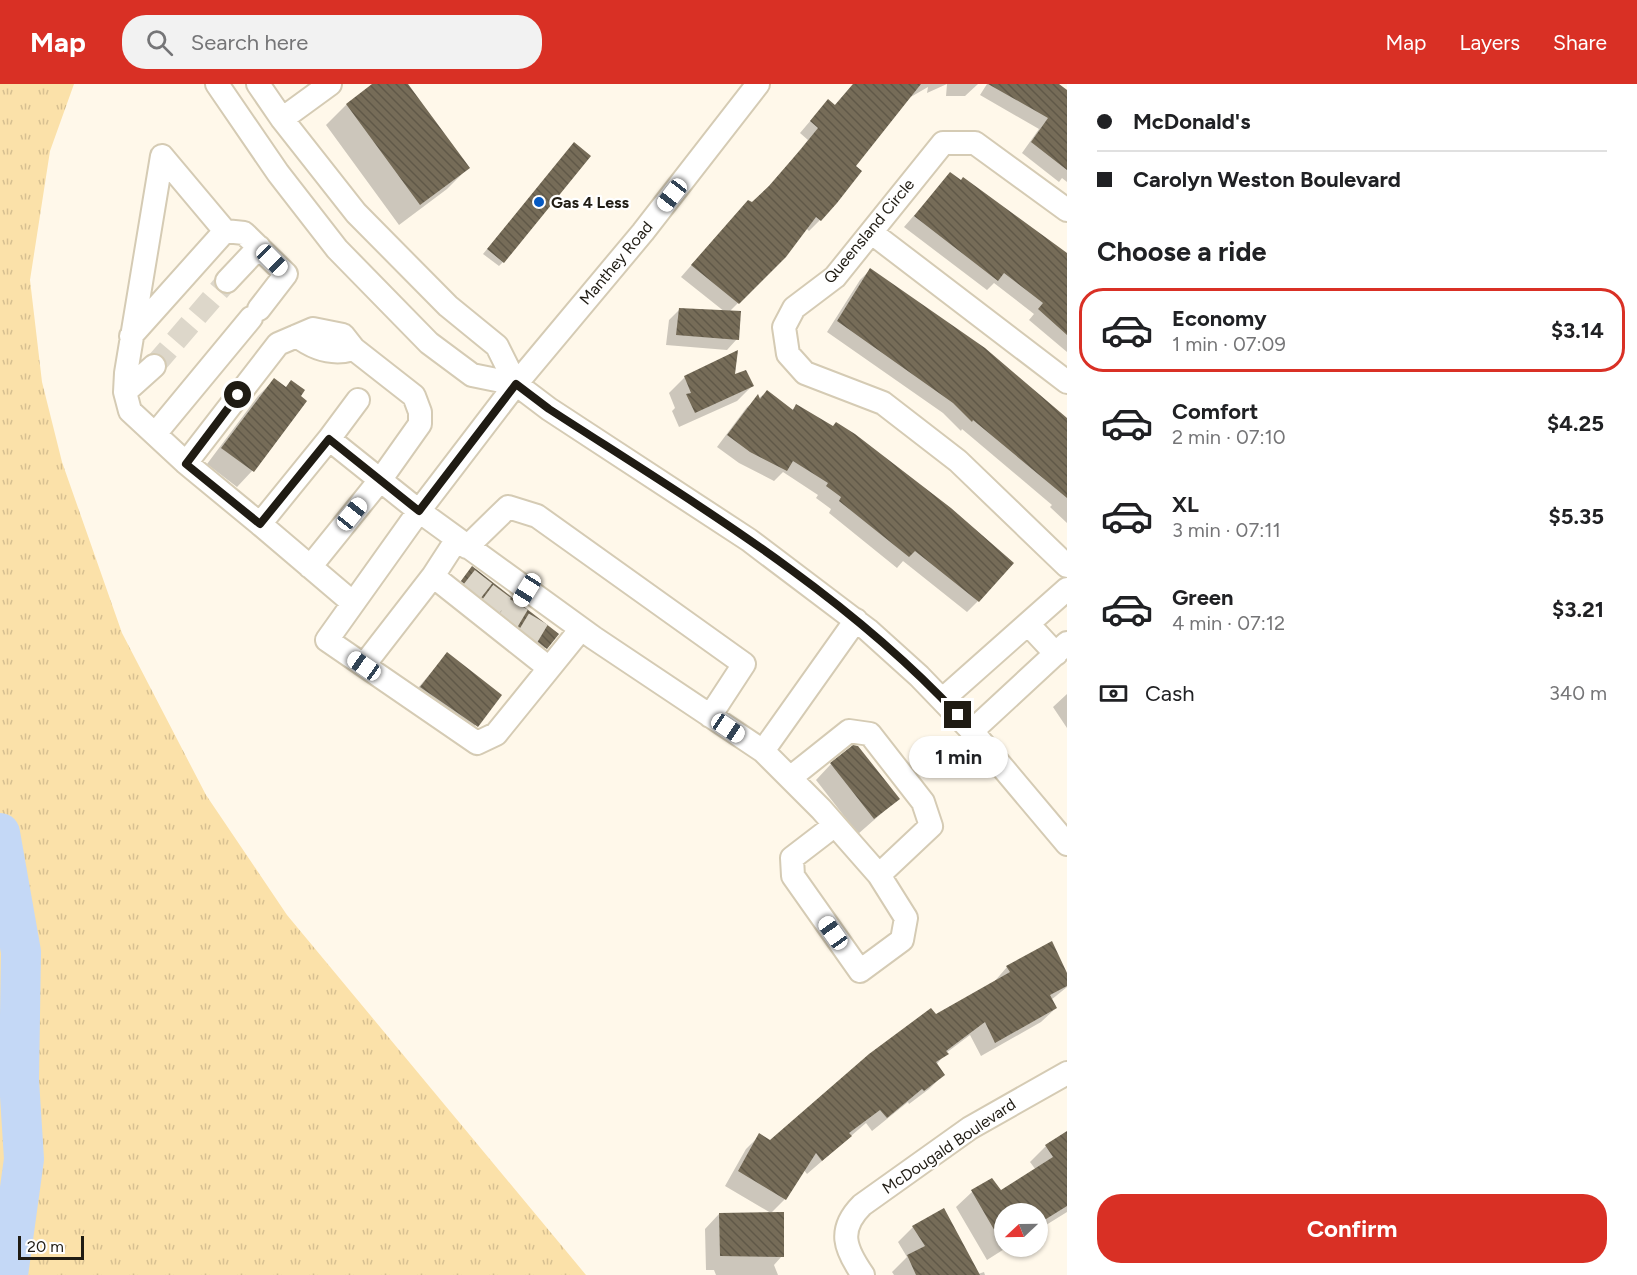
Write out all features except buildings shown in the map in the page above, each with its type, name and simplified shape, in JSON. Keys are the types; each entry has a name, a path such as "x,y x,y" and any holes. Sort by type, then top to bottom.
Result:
{"street":[{"path":"217,84 278,173 337,249 429,343 472,375 516,384 549,409 749,540 856,620 943,699 1067,844"},
{"path":"258,84 282,119 356,213 448,306 497,346 516,384"},
{"path":"282,119 330,84"},
{"name":"Manthey Road","path":"364,666 327,640 419,511 516,384 643,232 758,84"},
{"name":"Queensland Circle","path":"1067,210 975,143 943,143 835,277 794,308 784,327 788,354 805,373 883,403 958,461 1067,566"},
{"path":"154,434 286,274 244,233 225,231 162,156 131,336 125,392 130,411 154,434 186,464 353,603"},
{"path":"131,336 225,231"},
{"path":"872,233 1067,382"},
{"path":"227,281 259,247"},
{"path":"186,464 278,344 313,329 343,335 354,350 414,396 420,412 420,424 381,479 310,567"},
{"path":"125,392 154,366"},
{"path":"260,524 358,400"},
{"path":"329,439 462,543 488,570 543,611 581,629 763,751 790,778 835,825 879,875 906,918 902,940 860,971 793,876 792,858 835,825"},
{"path":"581,629 496,734 477,743 364,666 462,543 508,507 537,516 744,664 710,716"},
{"path":"434,576 468,598 524,642 549,668"},
{"path":"943,699 1067,589"},
{"path":"763,751 856,620"},
{"path":"972,731 1061,648 1028,624"},
{"path":"790,778 849,731 870,734 923,802 931,826 879,875"},
{"name":"McDougald Boulevard","path":"863,1275 851,1257 845,1234 851,1216 862,1205 970,1128 1067,1073"}],"green space":[{"path":"0,84 74,84 50,151 30,280 42,382 62,462 122,633 206,795 287,915 586,1275 0,1275"}],"waterway":[{"path":"0,833 21,952 19,1080 24,1159 8,1275"}],"tunnel":[{"path":"154,366 227,281"},
{"path":"470,594 484,576"},
{"path":"489,609 503,590"},
{"path":"507,623 519,603"},
{"path":"527,638 539,618"}],"place":[{"name":"Gas 4 Less","path":"539,202"}],"route":[{"path":"238,395 186,464 260,524 329,439 419,511 516,384 549,409 767,553 868,630 958,715"}]}
